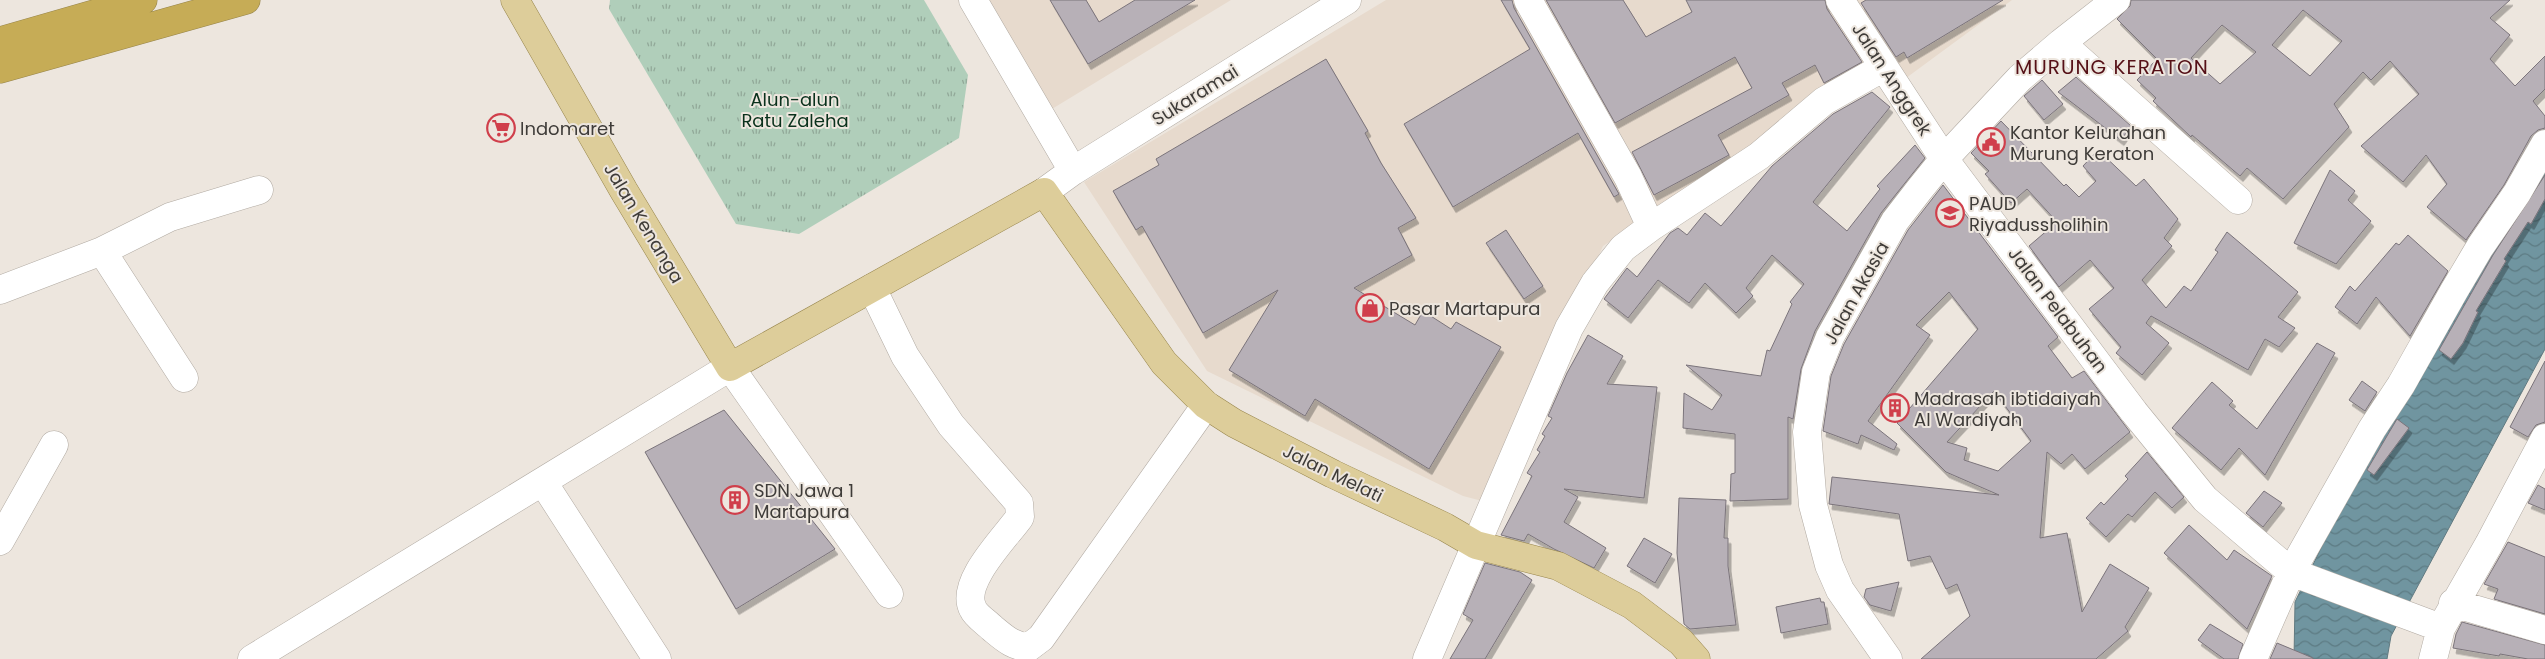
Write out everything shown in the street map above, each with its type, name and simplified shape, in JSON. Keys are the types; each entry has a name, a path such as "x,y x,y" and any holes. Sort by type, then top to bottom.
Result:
{"highway":[{"path":"0,41 143,0"},
{"path":"0,69 246,0"}],"main road":[{"name":"Jalan Kenanga","path":"515,0 624,191 730,367"},
{"path":"730,367 1044,192"},
{"name":"Jalan Melati","path":"1044,192 1164,364 1206,405 1234,423 1333,474 1445,527 1476,545 1558,566 1566,570 1632,605 1681,642 1696,659"}],"street":[{"path":"973,0 1073,171"},
{"name":"Sukaramai","path":"1044,192 1073,171 1347,0"},
{"path":"1528,0 1628,177 1650,227"},
{"name":"Jalan Anggrek","path":"1840,0 1944,159"},
{"name":"Jalan Akasia","path":"1888,659 1840,590 1829,565 1813,505 1807,457 1810,404 1816,372 1830,337 1895,221 1944,159 2020,78 2116,0"},
{"path":"2061,43 2238,200"},
{"path":"1427,659 1569,328 1595,284 1623,248 1650,227 1759,156 1824,101 1884,67"},
{"path":"2253,659 2372,430 2401,385 2458,283 2517,193 2545,144"},
{"name":"Jalan Pelabuhan","path":"1944,159 2134,412 2205,499 2298,575 2440,628"},
{"path":"0,290 102,251 170,217 260,190"},
{"path":"102,251 184,378"},
{"path":"872,288 905,356 951,425 1019,503 1020,517 976,575 970,588 969,599 973,610 1014,645 1029,647 1041,638 1206,405"},
{"path":"252,659 730,367 889,594"},
{"path":"2432,659 2440,628 2453,603 2489,544 2535,482 2545,438"},
{"path":"0,541 54,446"},
{"path":"543,482 657,659"},
{"path":"2453,603 2545,630"}],"shaded area":[{"path":"987,0 1231,0 1047,112"},
{"name":"Pasar Martapura","path":"1386,0 2012,0 1902,81 1884,59 1603,246 1486,502 1463,496 1207,371 1084,182"}],"green space":[{"name":"Alun-alun Ratu Zaleha","path":"610,0 924,0 968,75 959,138 799,234 736,224 609,9"}],"water":[{"path":"2545,160 2545,349 2391,636 2387,659 2294,659 2295,602 2360,467"}],"building":[{"path":"1050,0 1086,0 1099,22 1135,0 1195,0 1088,64"},
{"path":"1501,0 1512,0 1514,8 1619,194 1614,197 1578,133 1453,207 1404,124 1530,49"},
{"path":"1546,0 1623,0 1646,37 1692,12 1686,0 1825,0 1827,9 1862,62 1824,83 1815,65 1782,83 1789,95 1718,135 1729,155 1654,195 1632,152 1752,88 1735,57 1615,123"},
{"path":"1866,0 2003,0 1907,58 1904,52 1896,57 1861,3"},
{"path":"2131,0 2510,0 2490,18 2510,35 2490,59 2515,86 2545,56 2545,89 2533,101 2545,116 2545,128 2538,130 2531,136 2504,185 2466,240 2427,207 2447,184 2426,155 2403,182 2361,146 2419,94 2390,61 2371,80 2363,72 2334,104 2349,127 2283,199 2247,168 2240,176 2192,135 2191,137 2153,101 2156,98 2137,80 2157,59 2117,19 2130,6","holes":["2303,10 2342,41 2310,76 2272,45","2222,25 2256,52 2220,84 2191,58"]},
{"path":"1326,59 1368,131 1365,133 1381,163 1416,218 1398,228 1412,255 1354,288 1415,325 1423,311 1451,329 1456,322 1501,347 1429,469 1315,399 1305,416 1229,370 1278,290 1203,333 1142,226 1136,230 1113,191 1159,165 1156,159"},
{"path":"2076,77 2131,126 2121,140 2058,92"},
{"path":"2042,80 2063,104 2044,120 2024,96"},
{"path":"1872,92 1890,107 1813,202 1847,231 1880,189 1877,186 1915,145 1925,158 1881,213 1815,331 1801,369 1793,419 1788,417 1788,499 1730,501 1731,474 1735,473 1735,434 1683,428 1684,393 1712,410 1722,395 1686,365 1761,376 1767,350 1770,351 1792,304 1790,302 1804,284 1772,255 1746,288 1753,296 1736,313 1705,283 1689,303 1658,280 1628,318 1604,299 1627,268 1637,277 1670,233 1678,228 1687,235 1705,213 1721,226 1772,166 1833,114"},
{"path":"2001,121 2064,186 2066,184 2079,197 2096,181 2083,166 2098,150 2136,186 2144,179 2178,219 2164,238 2172,246 2142,280 2166,308 2184,286 2191,291 2218,252 2215,250 2227,232 2298,292 2278,317 2295,328 2279,347 2265,339 2248,370 2151,316 2146,323 2169,343 2142,375 2116,353 2121,347 2089,309 2114,288 2090,260 2059,287 2029,246 2057,222 2027,189 2011,203 1985,174 1989,171 1971,153"},
{"path":"2330,170 2355,191 2348,200 2371,221 2336,264 2294,243"},
{"path":"2545,175 2545,199 2531,224 2528,222 2504,259 2506,261 2476,311 2478,312 2463,343 2451,359 2439,350 2493,255"},
{"path":"1943,185 2058,337 2048,346 2072,378 2084,371 2130,432 2085,469 2072,454 2061,464 2047,452 2040,538 2067,533 2082,612 2110,564 2149,588 2125,627 2128,631 2096,659 1921,659 1970,616 1957,584 1946,589 1930,556 1908,561 1899,514 1829,504 1832,477 1999,495 1946,472 1897,423 1978,329 1949,292 1916,325 1930,335 1868,421 1897,444 1894,450 1861,435 1858,444 1823,431 1831,376 1844,344 1908,230","holes":["1994,391 2031,441 1998,471 1964,460 1967,448 1947,442"]},
{"path":"1506,230 1543,286 1524,299 1486,243"},
{"path":"2408,235 2448,271 2410,336 2376,297 2357,324 2335,307 2350,286 2355,291 2396,243 2399,245"},
{"path":"1588,335 1623,356 1607,384 1657,387 1644,498 1564,489 1578,497 1564,522 1606,548 1594,568 1528,534 1524,541 1501,535 1532,476 1527,473 1540,452 1537,450 1545,436 1542,434 1552,418 1548,416 1567,373"},
{"path":"2317,343 2335,353 2265,475 2239,448 2221,470 2172,428 2212,382 2233,401 2229,405 2257,429"},
{"path":"2545,361 2545,422 2536,425 2528,437 2510,427"},
{"path":"2362,381 2377,392 2365,411 2349,400"},
{"name":"SDN Jawa 1 Martapura","path":"724,410 835,549 736,609 645,452"},
{"path":"2397,419 2409,428 2374,475 2367,470"},
{"path":"2147,452 2184,497 2172,508 2155,492 2132,517 2128,514 2106,537 2086,518 2101,502 2104,505 2128,479 2125,476"},
{"path":"2538,485 2545,489 2545,510 2528,503"},
{"path":"2264,491 2282,503 2263,527 2246,513"},
{"path":"1679,498 1726,500 1724,538 1728,538 1728,566 1736,625 1690,629 1684,624 1677,553"},
{"path":"2189,525 2227,560 2234,550 2272,576 2247,629 2164,553"},
{"path":"1644,538 1672,554 1655,583 1627,566"},
{"path":"2508,542 2545,557 2545,614 2494,599 2498,589 2484,584"},
{"path":"1485,563 1520,572 1532,580 1485,659 1450,659 1473,620 1463,614"},
{"path":"1899,582 1891,611 1870,605 1864,597 1866,589"},
{"path":"1820,598 1821,602 1824,602 1828,624 1781,633 1776,607"},
{"path":"2462,622 2545,645 2545,659 2528,659 2500,654 2499,656 2453,648 2456,634"},
{"path":"2210,624 2243,644 2238,659 2224,659 2198,640"},
{"path":"2277,643 2313,658 2313,659 2270,659"}],"place":[{"name":"Indomaret","path":"501,128"},
{"name":"Kantor Kelurahan Murung Keraton","path":"1991,142"},
{"name":"PAUD Riyadussholihin","path":"1950,213"},
{"name":"Pasar Martapura","path":"1370,308"},
{"name":"Madrasah ibtidaiyah Al Wardiyah","path":"1895,408"},
{"name":"SDN Jawa 1 Martapura","path":"735,500"}],"district":[{"name":"MURUNG KERATON","path":"2112,67"}]}
